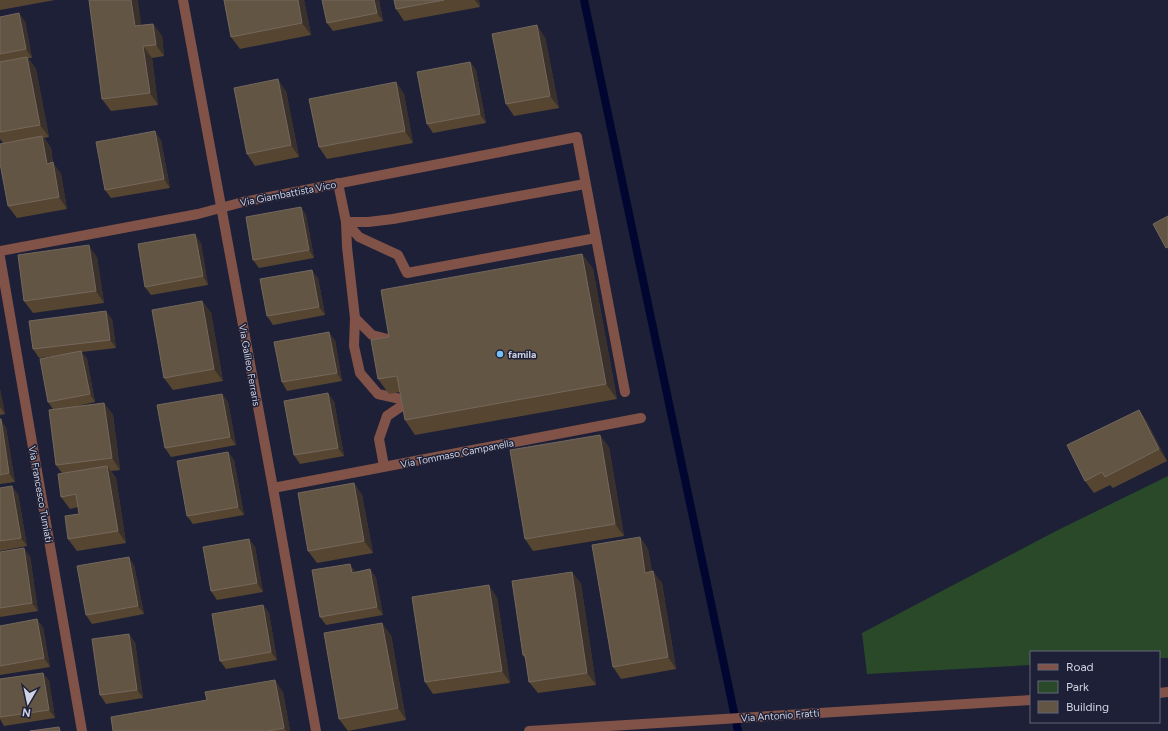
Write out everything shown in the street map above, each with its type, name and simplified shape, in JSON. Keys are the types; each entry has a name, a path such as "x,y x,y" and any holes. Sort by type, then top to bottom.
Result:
{"street":[{"name":"Via Galileo Ferraris","path":"183,0 316,731"},
{"name":"Via Giambattista Vico","path":"0,251 198,214 243,202 338,183 577,138 585,184"},
{"path":"338,183 346,222 347,247 355,318 354,346 360,373 378,394 409,401 387,416 379,439 384,466"},
{"path":"346,222 368,222 393,219 585,184 625,392"},
{"path":"346,222 359,237 398,256 406,273 596,238"},
{"name":"Via Francesco Tumiati","path":"0,257 82,731"},
{"path":"355,318 372,335 398,342"},
{"name":"Via Tommaso Campanella","path":"273,488 641,418"},
{"name":"Via Antonio Fratti","path":"529,731 1030,700"}],"green space":[{"path":"1168,476 1168,658 1160,658 1160,651 1030,651 1030,665 867,674 862,633 1056,531"}],"building":[{"path":"89,0 131,0 135,26 153,24 156,45 143,46 150,93 102,99"},
{"path":"224,0 298,0 302,23 231,37"},
{"path":"322,0 374,0 377,13 327,23"},
{"path":"394,0 444,0 396,9"},
{"path":"19,13 26,49 0,54 0,17"},
{"path":"537,25 550,96 506,104 492,34"},
{"path":"27,57 40,125 0,132 0,62"},
{"path":"470,62 480,114 427,124 417,72"},
{"path":"278,79 291,145 247,154 234,88"},
{"path":"396,82 405,131 319,147 309,99"},
{"path":"155,131 164,179 105,190 96,142"},
{"path":"42,136 47,164 53,162 59,197 8,206 0,163 0,144"},
{"path":"301,207 309,250 253,260 246,217"},
{"path":"1168,216 1168,247 1166,248 1153,224"},
{"path":"195,234 203,276 145,287 138,244"},
{"path":"89,245 96,291 24,301 18,255"},
{"name":"famila","path":"582,254 606,384 405,420 397,376 378,379 371,340 389,337 381,290"},
{"path":"312,270 319,307 267,316 260,279"},
{"path":"202,301 214,369 164,378 152,310"},
{"path":"106,311 110,340 33,349 29,321"},
{"path":"329,332 337,373 282,382 274,342"},
{"path":"81,351 90,394 48,402 40,359"},
{"path":"328,393 338,448 294,455 284,401"},
{"path":"222,394 230,437 165,448 157,405"},
{"path":"104,403 112,458 56,465 49,410"},
{"path":"1139,410 1159,449 1105,477 1102,472 1085,481 1067,445"},
{"path":"0,419 9,473 0,475"},
{"path":"600,435 615,524 525,539 510,450"},
{"path":"228,452 238,507 187,516 177,461"},
{"path":"107,466 118,531 68,539 65,516 79,514 76,494 61,497 58,474"},
{"path":"354,483 364,541 308,551 298,493"},
{"path":"12,486 21,538 0,541 0,488"},
{"path":"640,537 645,573 653,571 668,657 613,667 592,545"},
{"path":"249,539 257,583 211,591 203,547"},
{"path":"24,548 32,603 0,608 0,552"},
{"path":"129,557 138,606 86,615 77,566"},
{"path":"350,564 352,573 370,569 377,607 320,617 312,570"},
{"path":"572,572 587,673 529,682 525,655 523,655 512,581"},
{"path":"489,585 502,671 425,682 412,597"},
{"path":"263,605 271,652 220,661 212,614"},
{"path":"37,619 44,658 0,666 0,626"},
{"path":"382,623 398,708 339,719 324,633"},
{"path":"129,634 137,690 100,695 92,639"},
{"path":"43,673 49,710 0,717 0,679"},
{"path":"275,680 284,728 268,731 113,731 111,717 207,700 205,692"},
{"path":"59,727 60,731 30,731"}],"waterway":[{"path":"584,0 738,731"}],"place":[{"name":"famila","path":"500,354"}]}
